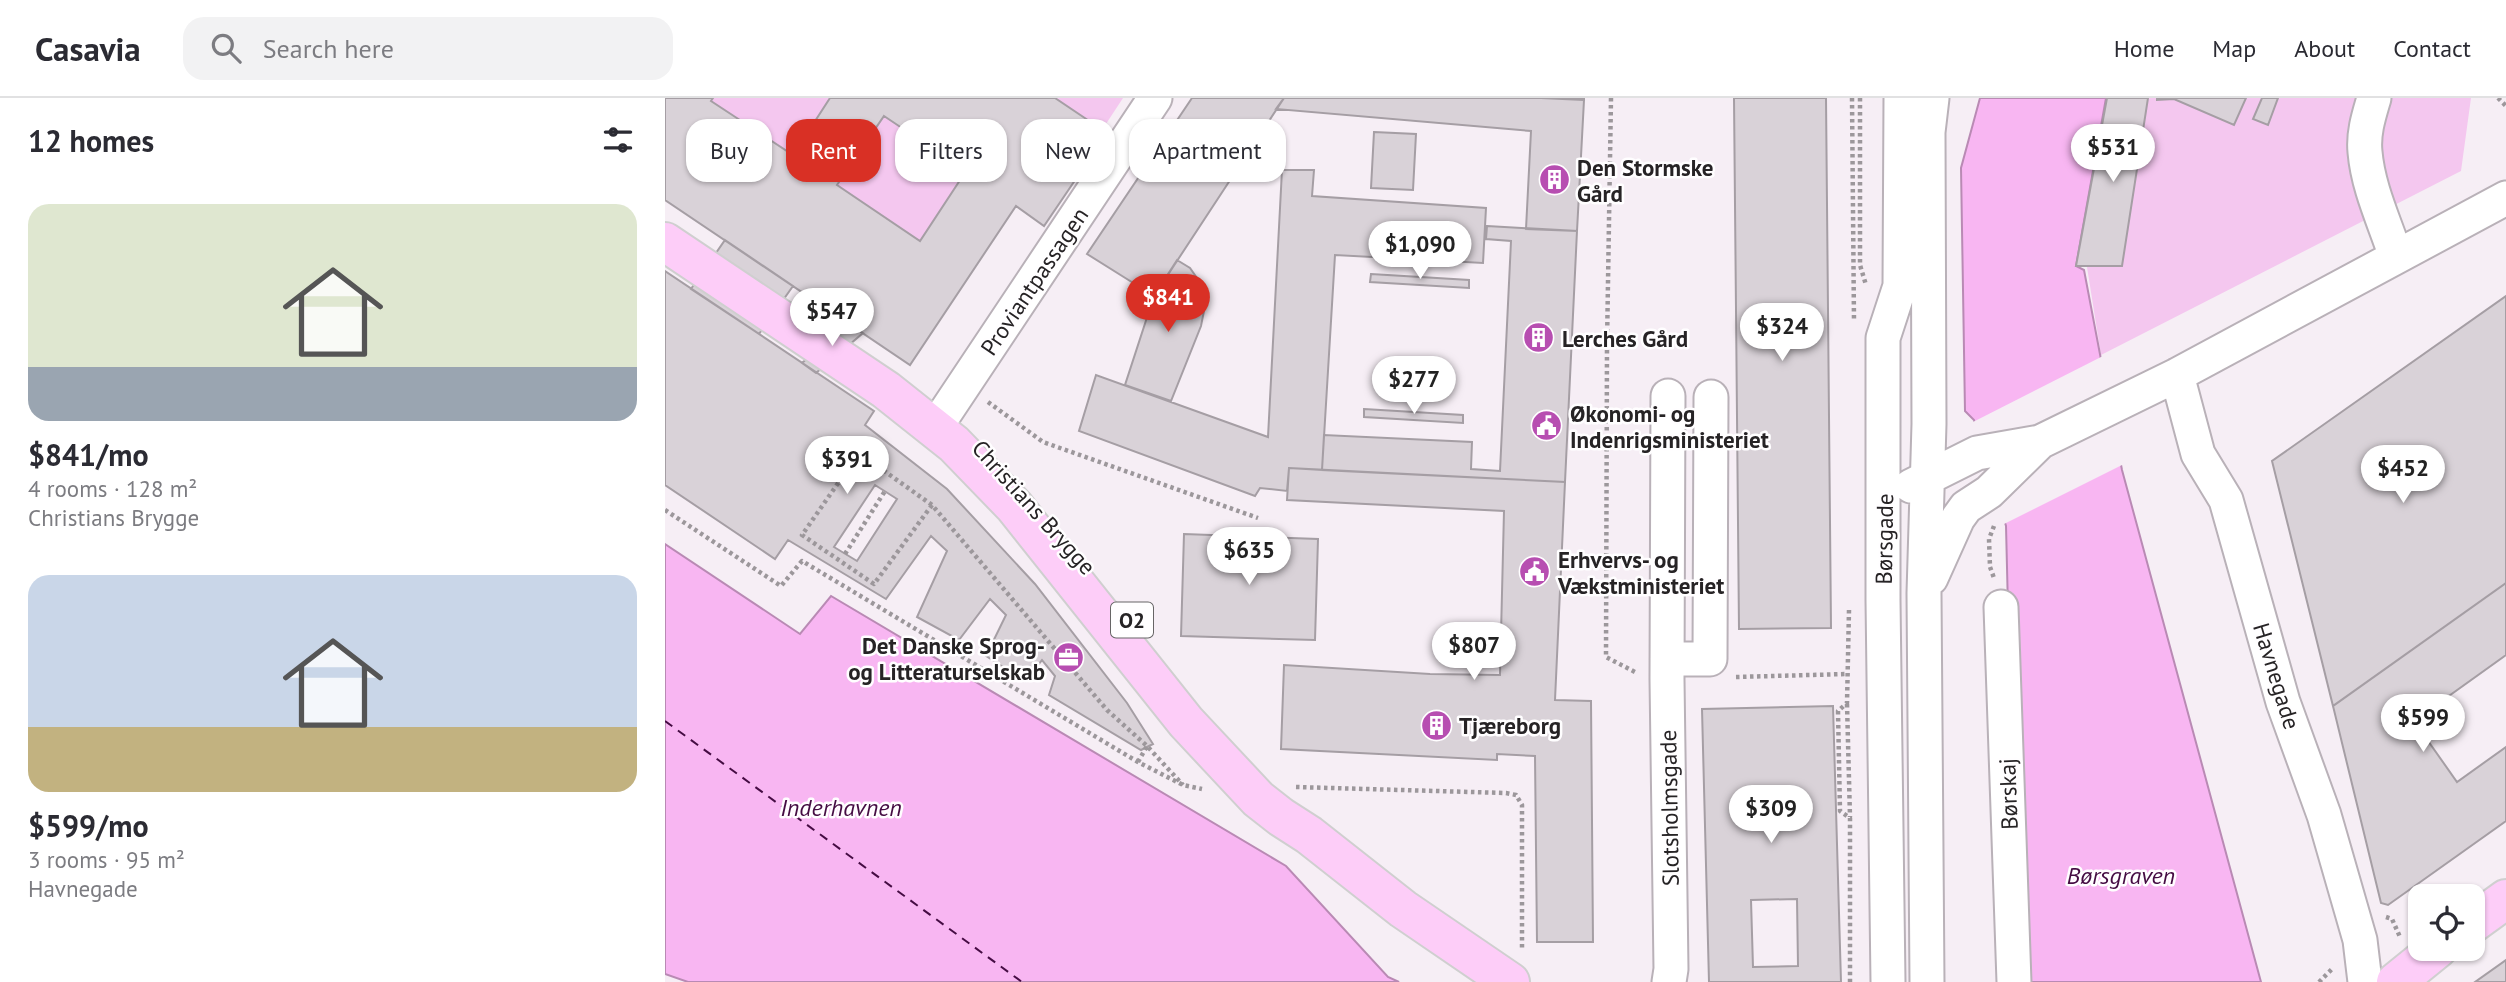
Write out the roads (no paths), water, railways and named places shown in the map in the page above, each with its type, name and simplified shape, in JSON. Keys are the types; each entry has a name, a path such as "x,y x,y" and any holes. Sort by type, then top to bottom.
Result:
{"main road":[{"name":"Christians Brygge","path":"665,219 901,380 948,409 1027,492 1217,726 1279,794 1310,835"},
{"name":"Christians Brygge","path":"665,242 885,390 948,409 988,478 1021,514 1207,747 1258,799 1310,835 1403,909 1516,968"},
{"path":"2485,914 2506,899"},
{"path":"2396,982 2422,961"}],"street":[{"name":"Proviantpassagen","path":"948,409 1155,98"},
{"name":"Børsgade","path":"1888,982 1883,338 1900,286 1901,98"},
{"name":"Børsgade","path":"1927,982 1924,593 1928,477 1928,132 1932,98"},
{"path":"2374,98 2366,127 2364,150 2370,179 2396,257"},
{"path":"1885,501 1976,453 2040,442 2120,403 2506,198"},
{"name":"Havnegade","path":"2177,375 2198,454 2226,500 2283,702 2324,815 2360,940 2365,982"},
{"name":"Slotsholmsgade","path":"1668,396 1669,982"},
{"path":"1667,661 1710,659 1711,397"},
{"path":"1924,593 1958,518 1966,507 1989,492 2040,442"},
{"name":"Børskaj","path":"2001,607 2014,982"}],"water":[{"name":"Børsgraven","path":"1980,98 2106,98 2076,266 2084,270 2122,470 2261,982 2017,982 2006,526 1974,420 1965,411 1961,168"},
{"name":"Inderhavnen","path":"665,544 800,634 831,596 1286,866 1388,977 1399,982 688,982 665,974"}],"place":[{"name":"Den Stormske Gård","path":"1554,180"},
{"name":"Lerches Gård","path":"1539,338"},
{"name":"Økonomi- og Indenrigsministeriet","path":"1547,426"},
{"name":"Erhvervs- og Vækstministeriet","path":"1535,572"},
{"name":"Det Danske Sprog- og Litteraturselskab","path":"1068,658"},
{"name":"Tjæreborg","path":"1436,725"}]}
